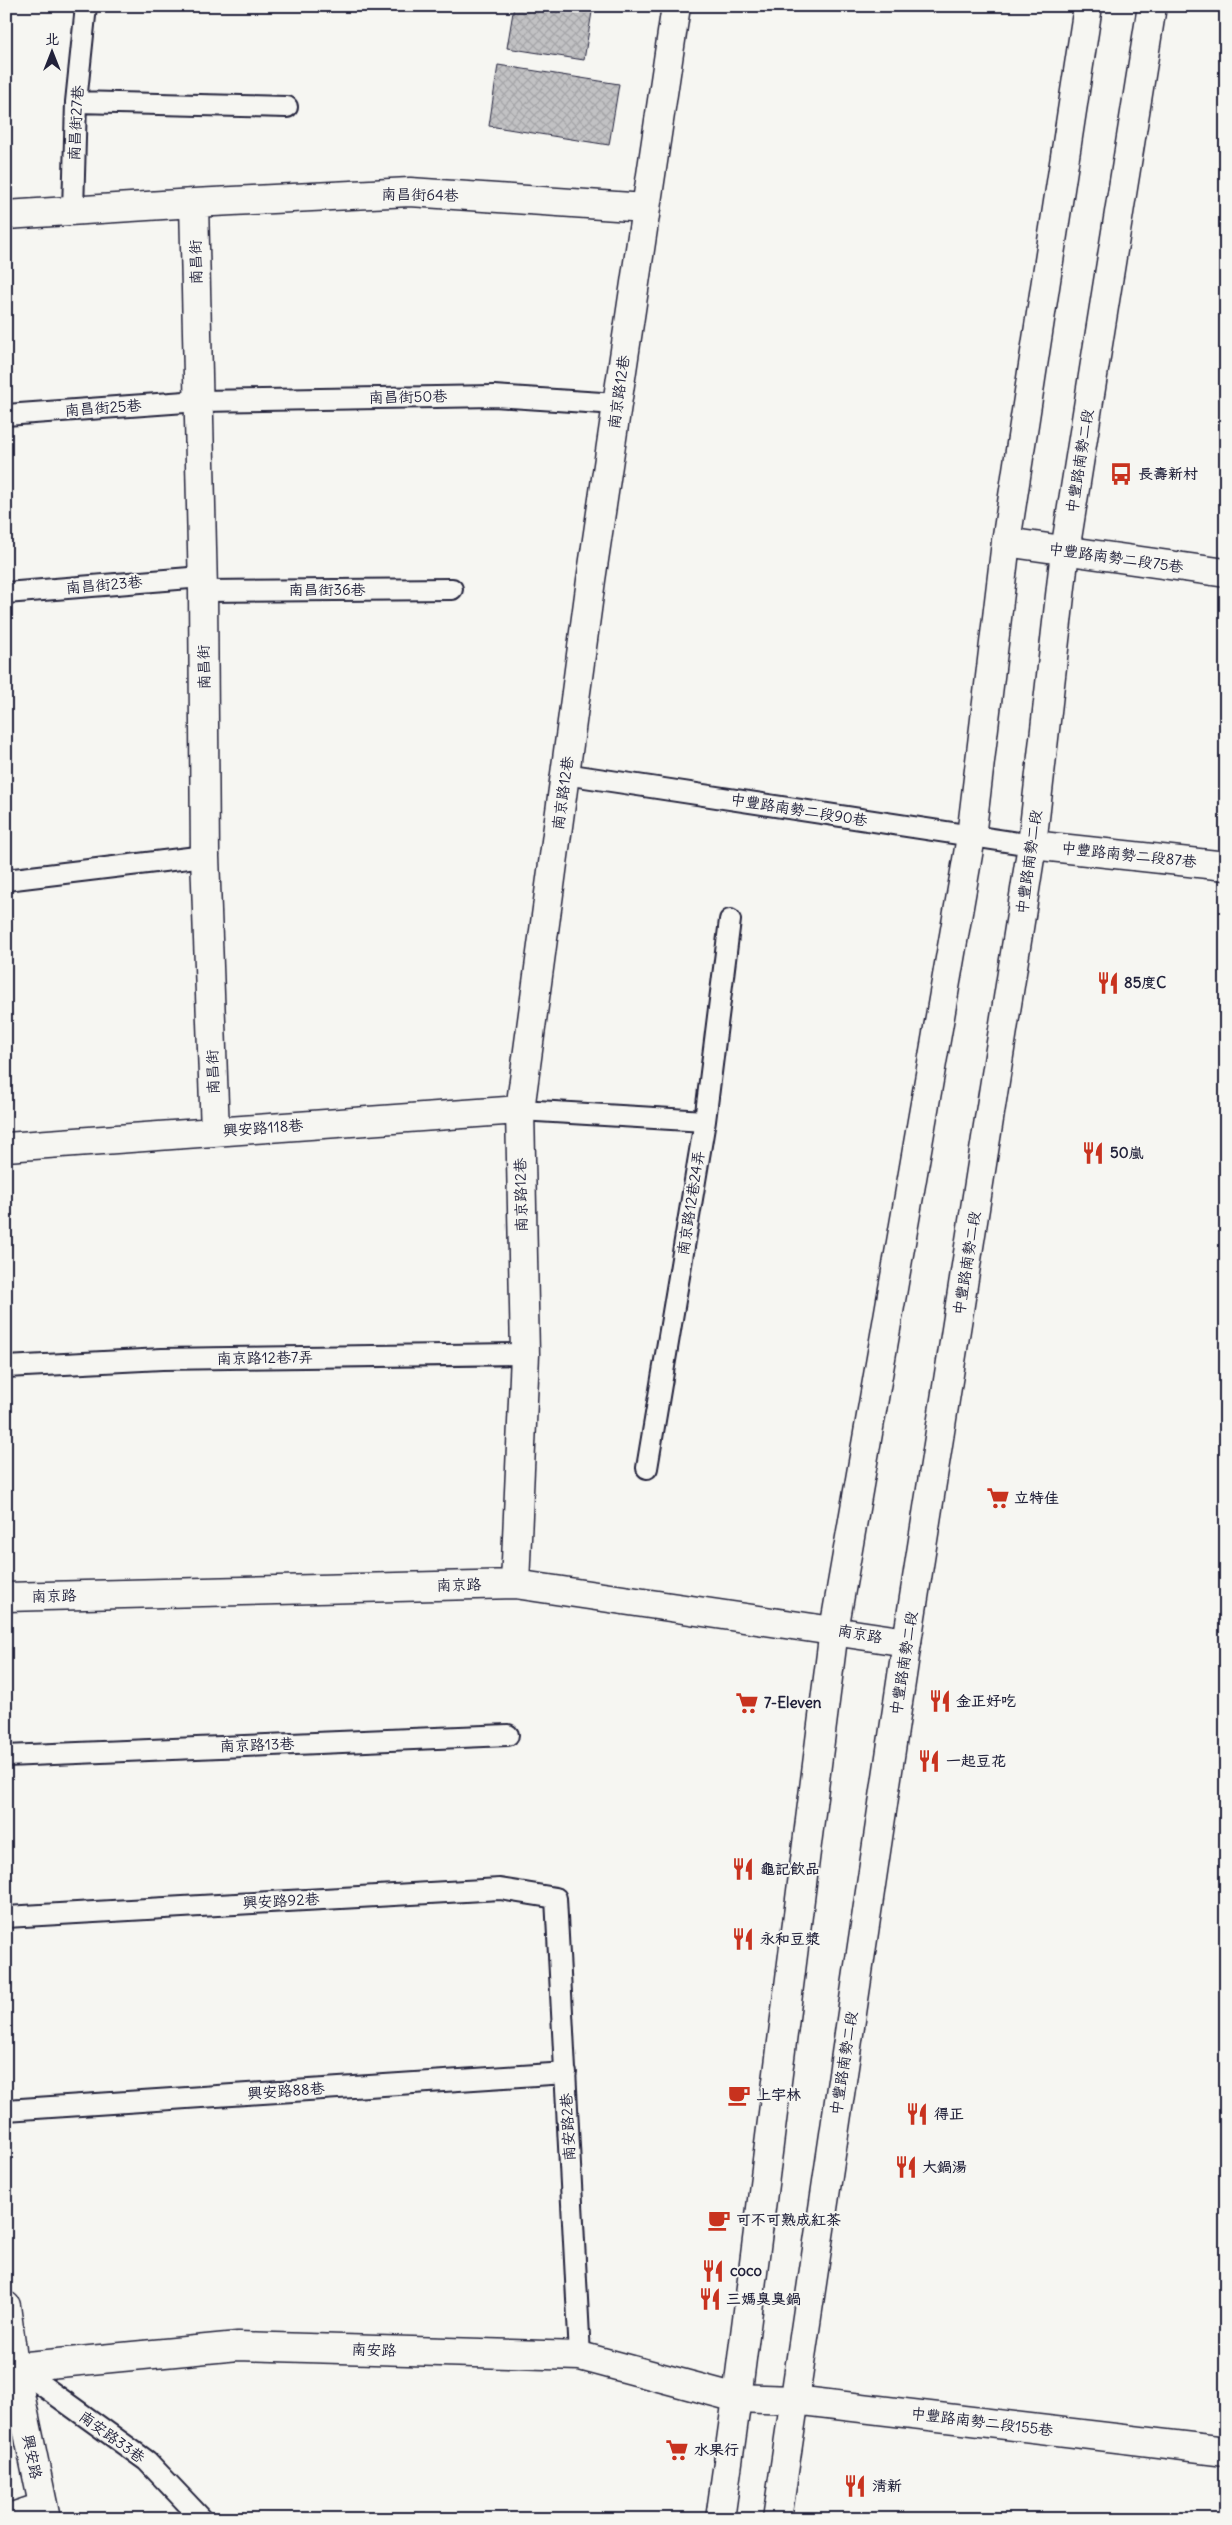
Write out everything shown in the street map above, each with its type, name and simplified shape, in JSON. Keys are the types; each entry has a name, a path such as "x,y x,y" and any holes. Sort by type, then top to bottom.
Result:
{"street":[{"name":"南京路12巷","path":"515,1584 524,1354 520,1110 617,404 676,6"},
{"path":"720,2519 834,1630 970,837 1006,542 1088,6"},
{"name":"中豐路南勢二段","path":"778,2519 907,1642 1032,845 1066,551 1152,6"},
{"name":"南昌街64巷","path":"194,203 410,192 646,208"},
{"path":"6,215 194,203"},
{"name":"南昌街","path":"194,203 203,584 205,856 215,1132"},
{"name":"中豐路南勢二段75巷","path":"1006,542 1226,573"},
{"name":"中豐路南勢二段87巷","path":"1032,845 1226,866"},
{"name":"興安路118巷","path":"6,1147 520,1110"},
{"name":"南京路","path":"6,1597 515,1584 907,1642"},
{"name":"興安路","path":"6,2306 10,2366 44,2513"},
{"name":"南安路","path":"10,2366 238,2346 580,2356 737,2398"},
{"name":"中豐路南勢二段155巷","path":"737,2398 794,2400 1226,2451"},
{"path":"6,2518 44,2513"}],"lane":[{"name":"南昌街27巷","path":"73,211 76,102 86,6"},
{"path":"76,102 287,107"},
{"name":"南昌街50巷","path":"199,401 494,396 617,404"},
{"name":"南昌街25巷","path":"6,415 199,401"},
{"name":"南昌街36巷","path":"203,584 452,589"},
{"name":"南昌街23巷","path":"6,593 203,584"},
{"name":"中豐路南勢二段90巷","path":"565,774 1032,845"},
{"path":"6,880 205,856"},
{"name":"南京路12巷24弄","path":"647,1468 705,1121 730,920"},
{"path":"520,1110 705,1121"},
{"name":"南京路12巷7弄","path":"6,1367 162,1359 524,1354"},
{"name":"南京路13巷","path":"6,1756 508,1734"},
{"name":"興安路92巷","path":"6,1917 500,1889 556,1898"},
{"name":"南安路2巷","path":"556,1898 580,2356"},
{"name":"興安路88巷","path":"6,2110 566,2073"},
{"name":"南安路33巷","path":"10,2366 147,2461 202,2519"}],"building":[{"path":"514,6 593,6 584,60 507,48"},
{"path":"498,65 619,84 609,145 489,126"}],"place":[{"name":"長壽新村","path":"1121,474"},
{"name":"85度C","path":"1108,983"},
{"name":"50嵐","path":"1093,1153"},
{"name":"立特佳","path":"998,1498"},
{"name":"金正好吃","path":"940,1701"},
{"name":"7-Eleven","path":"747,1703"},
{"name":"一起豆花","path":"929,1761"},
{"name":"龜記飲品","path":"743,1869"},
{"name":"永和豆漿","path":"743,1939"},
{"name":"上宇林","path":"739,2095"},
{"name":"得正","path":"917,2114"},
{"name":"大鍋湯","path":"906,2167"},
{"name":"可不可熟成紅茶","path":"719,2220"},
{"name":"coco","path":"713,2271"},
{"name":"三媽臭臭鍋","path":"710,2299"},
{"name":"水果行","path":"677,2450"},
{"name":"清新","path":"855,2486"}]}
